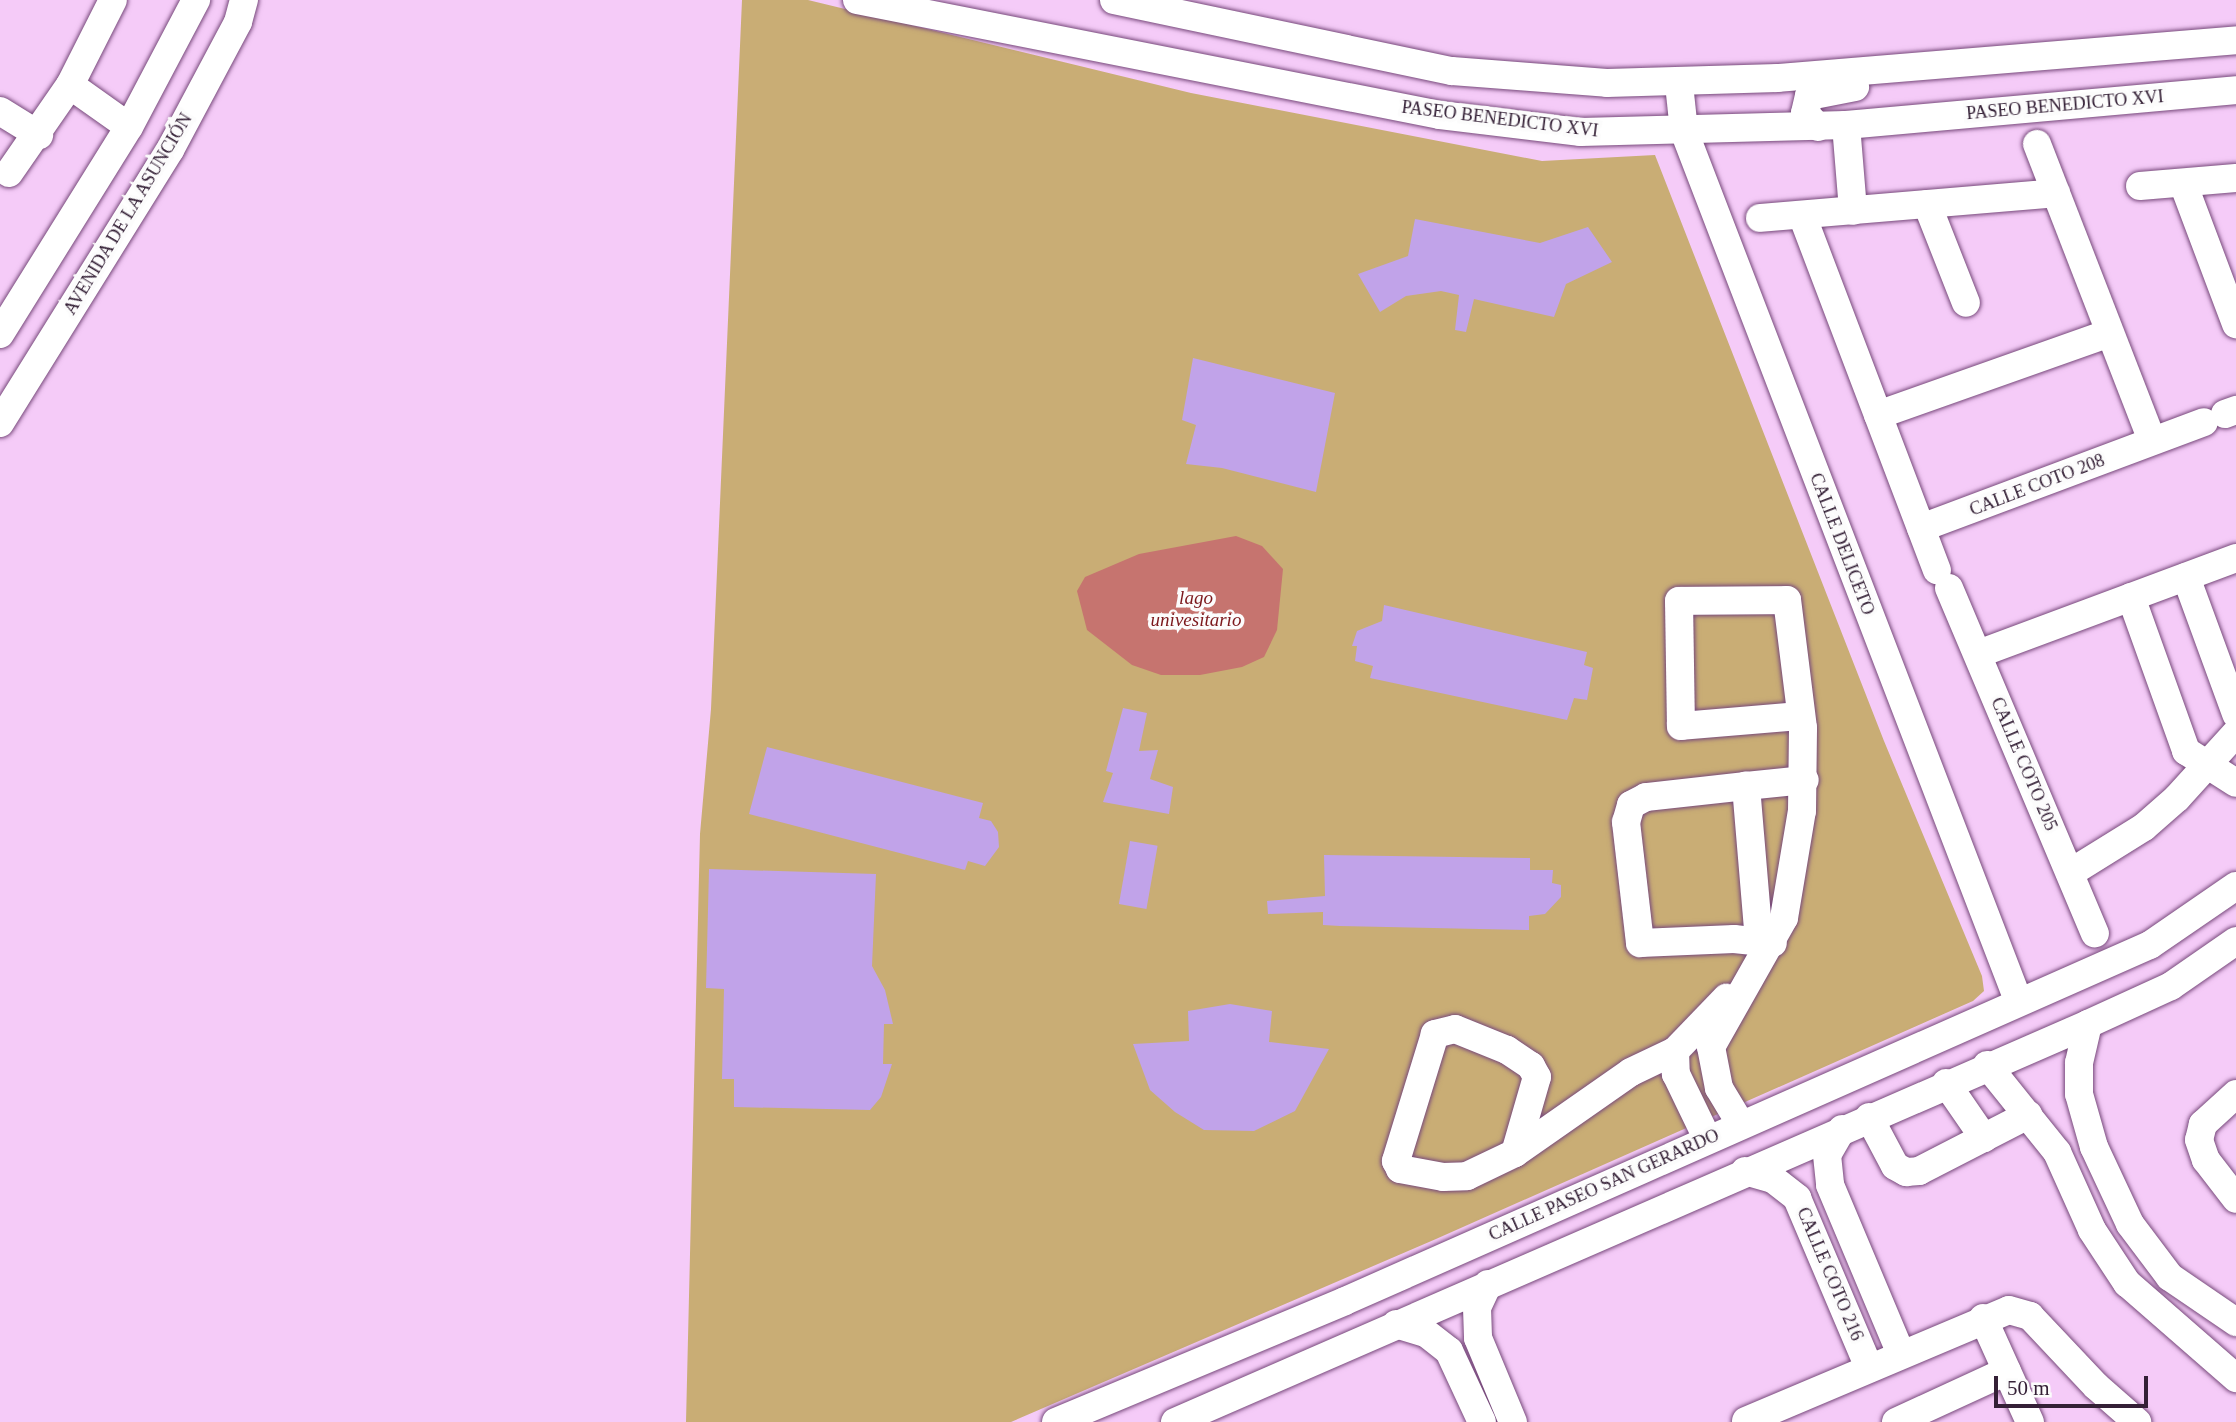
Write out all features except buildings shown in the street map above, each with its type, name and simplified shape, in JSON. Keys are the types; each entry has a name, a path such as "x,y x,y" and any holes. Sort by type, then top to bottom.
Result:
{"street":[{"path":"9,173 39,135 70,85 113,0"},
{"path":"0,334 129,127 196,0"},
{"name":"AVENIDA DE LA ASUNCIÓN","path":"0,423 170,150 238,22 244,0"},
{"name":"PASEO BENEDICTO XVI","path":"857,0 1440,115 1581,132 1818,127 2236,90"},
{"path":"1118,0 1452,71 1679,84 2236,40"},
{"path":"1818,127 1805,113 1810,96 1984,60"},
{"name":"CALLE DELICETO","path":"1679,84 1684,131 2018,1000"},
{"path":"70,85 129,127"},
{"path":"0,111 39,135"},
{"path":"1846,125 1853,211"},
{"path":"2037,144 2152,441"},
{"path":"2140,186 2236,178"},
{"path":"2183,183 2236,324"},
{"path":"1760,218 2056,194"},
{"path":"1927,204 1966,303"},
{"path":"1802,215 1921,528"},
{"path":"1878,415 2109,333"},
{"name":"CALLE COTO 208","path":"1921,528 2221,415"},
{"name":"CALLE COTO 205","path":"1921,528 1978,654 2095,933"},
{"path":"1978,654 2236,558"},
{"path":"2186,577 2236,714"},
{"path":"2131,597 2186,751 2236,783"},
{"path":"1740,1123 1719,1088 1712,1059 1717,1034 1755,973 1766,942 1784,918 1805,780 1801,716 1787,600 1679,601 1681,726 1801,716"},
{"path":"2070,873 2144,827 2207,766 2236,733"},
{"path":"1766,942 1640,943 1626,822 1631,805 1646,797 1805,780"},
{"path":"1746,786 1766,942"},
{"name":"CALLE PASEO SAN GERARDO","path":"1056,1422 1345,1301 2018,1000 2150,945 2236,886"},
{"path":"1175,1422 1987,1065 2088,1024 2171,986 2236,941"},
{"path":"2150,945 2171,986"},
{"path":"1515,1153 1537,1077 1531,1066 1507,1050 1455,1030 1443,1029 1435,1034 1396,1161 1400,1169 1443,1177 1467,1176 1515,1153 1631,1072 1675,1051 1755,973"},
{"path":"2088,1024 2079,1063 2079,1094 2094,1147 2130,1224 2171,1277 2236,1322"},
{"path":"1675,1051 1698,1050 1712,1059"},
{"path":"1675,1051 1675,1074 1707,1138"},
{"path":"1987,1065 2057,1152 2092,1230 2127,1283 2236,1378"},
{"path":"1946,1083 1984,1138"},
{"path":"2236,1094 2203,1124 2199,1140 2206,1160 2236,1199"},
{"path":"1869,1117 1895,1166 1906,1171 1920,1171 2028,1115"},
{"name":"CALLE COTO 216","path":"1842,1129 1831,1144 1826,1173 1901,1353"},
{"name":"CALLE COTO 216","path":"1745,1171 1773,1179 1797,1198 1869,1367"},
{"path":"1488,1284 1477,1308 1478,1338 1513,1422"},
{"path":"1746,1421 1793,1412 1869,1367 1983,1318 2009,1310 2030,1316 2096,1386 2137,1422"},
{"path":"1983,1318 2030,1422"},
{"path":"1396,1325 1426,1333 1449,1351 1482,1422"},
{"path":"1896,1422 2007,1371"}],"shaded area":[{"path":"742,0 808,0 1191,93 1542,161 1655,155 1884,741 1982,976 1984,991 1973,1001 1436,1239 1011,1422 686,1422 700,834 711,709"}],"water":[{"name":"lago univesitario","path":"1236,536 1262,546 1283,569 1277,630 1264,657 1242,667 1200,675 1161,675 1132,665 1087,630 1077,591 1085,577 1139,554"}]}
